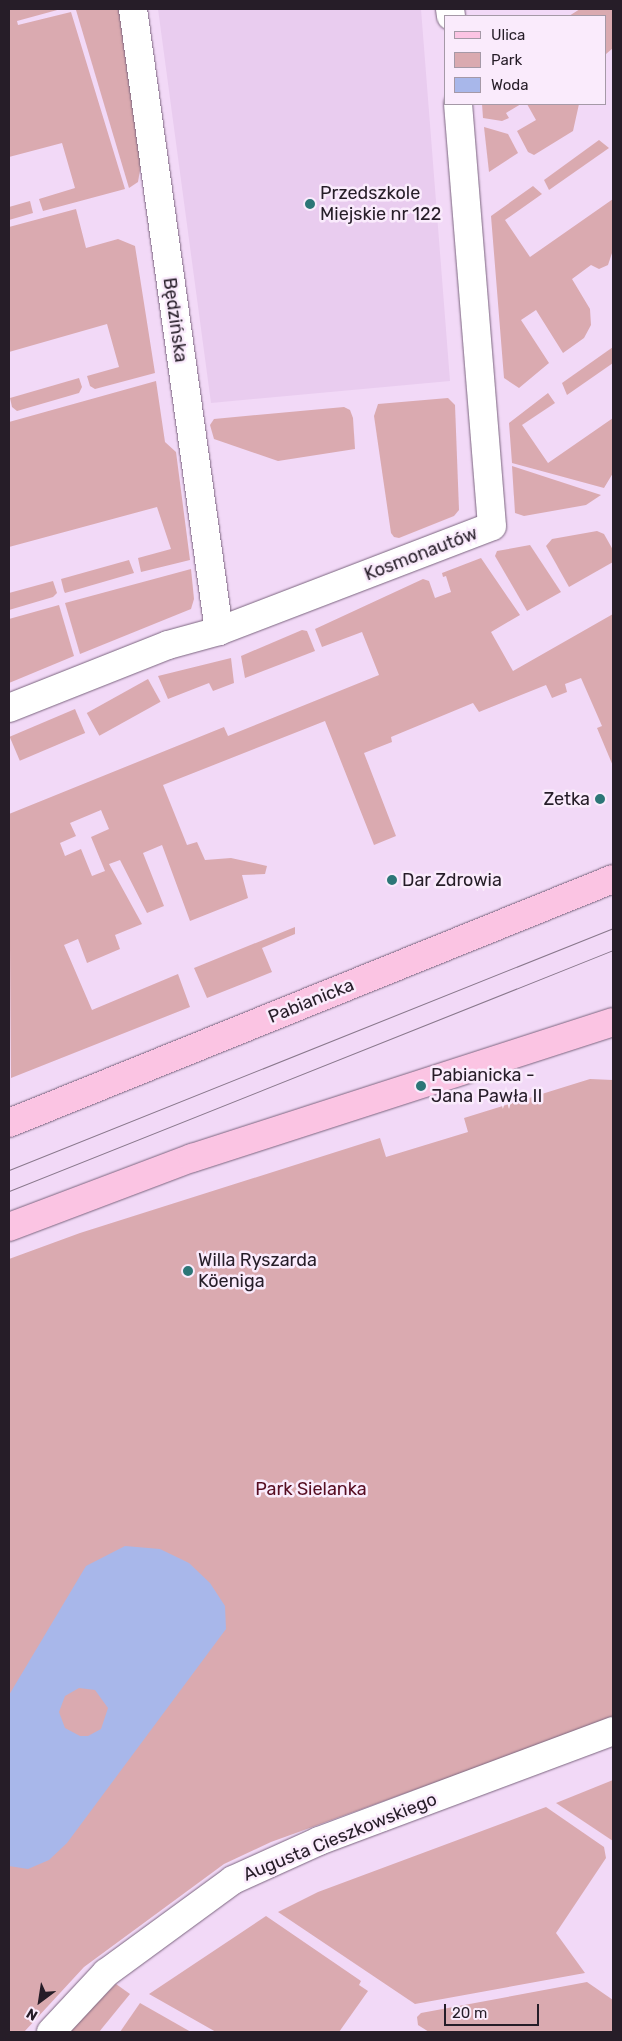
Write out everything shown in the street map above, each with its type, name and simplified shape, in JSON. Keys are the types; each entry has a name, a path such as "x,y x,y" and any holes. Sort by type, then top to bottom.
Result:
{"main road":[{"name":"Pabianicka","path":"9,1123 613,879"},
{"path":"9,1226 201,1155 613,1022"}],"street":[{"name":"Będzińska","path":"133,9 219,630"},
{"name":"Kosmonautów","path":"9,708 168,646 219,630 492,526 458,105"},
{"name":"Augusta Cieszkowskiego","path":"51,2032 106,1973 233,1880 319,1841 613,1731"}],"shaded area":[{"name":"Przedszkole Miejskie nr 122","path":"158,9 421,9 450,381 211,403"}],"green space":[{"path":"9,9 61,9 17,21 18,25 71,12 125,189 43,211 39,199 75,188 62,143 9,157"},
{"path":"119,9 141,164 138,182 129,188 76,10"},
{"path":"580,9 613,9 613,48 607,53 607,15 571,15"},
{"path":"482,105 519,105 506,113 509,118 502,121 483,118"},
{"path":"528,105 579,105 573,131 534,155 528,152 517,131 536,120"},
{"path":"484,127 508,134 518,153 489,172"},
{"path":"599,140 609,148 549,190 544,180"},
{"path":"533,186 542,194 505,220 530,257 613,199 613,250 608,265 599,269 591,265 572,279 590,309 591,325 584,338 563,353 536,310 521,320 549,363 519,388 504,378 491,216"},
{"path":"30,201 33,213 9,220 9,207"},
{"path":"76,209 86,248 118,239 135,246 155,373 95,389 90,386 87,376 119,367 107,324 9,352 9,227"},
{"path":"613,347 613,363 567,395 562,383"},
{"path":"79,378 82,387 79,393 17,411 12,407 10,398"},
{"path":"156,381 165,442 176,452 190,560 141,572 138,558 171,549 157,507 9,547 9,422"},
{"path":"548,393 555,403 522,425 548,463 613,418 613,473 604,488 512,463 509,423"},
{"path":"448,398 455,405 459,510 454,516 399,538 394,537 391,533 374,416 378,404"},
{"path":"344,407 350,410 353,418 355,449 278,461 214,439 210,425 214,419"},
{"path":"512,466 601,495 586,505 524,516 515,513"},
{"path":"597,531 604,534 613,550 613,562 569,587 546,546 552,539"},
{"path":"530,545 561,592 527,611 495,556 497,551"},
{"path":"481,558 520,615 491,632 513,671 613,614 613,766 597,728 602,726 581,678 565,684 567,692 552,698 546,685 479,712 473,703 391,737 392,742 364,753 396,836 374,845 325,721 163,785 187,845 197,842 205,860 231,858 267,866 265,874 242,875 248,898 190,921 162,845 143,853 164,906 147,913 120,860 109,864 142,924 115,935 120,949 87,963 78,939 64,945 92,1010 178,974 190,1007 11,1078 9,814 224,727 228,736 379,675 362,632 322,647 315,629 423,579 429,581 435,598 451,592 446,576 443,577 442,573","holes":["101,810 109,829 91,837 105,871 92,876 81,849 65,856 60,843 76,836 70,823"]},
{"path":"129,560 134,573 65,593 64,591 61,579"},
{"path":"191,569 194,599 191,609 80,654 65,603"},
{"path":"53,581 57,593 53,597 9,610 9,593"},
{"path":"59,605 74,656 9,683 9,619"},
{"path":"302,630 307,631 315,651 245,678 241,656"},
{"path":"231,658 234,683 213,691 209,683 168,699 158,676"},
{"path":"148,679 161,702 99,736 87,713"},
{"path":"75,709 85,733 20,761 10,737"},
{"path":"295,927 295,934 262,948 272,972 207,998 194,968"},
{"name":"Park Sielanka","path":"590,1079 613,1080 613,1718 271,1842 224,1864 84,1967 24,2032 9,2032 9,1259 80,1233 380,1138 386,1157 468,1132 464,1118"},
{"path":"613,1780 613,1841 556,1803"},
{"path":"546,1807 604,1847 606,1858 556,1933 585,1973 415,2004 278,1912 318,1892"},
{"path":"266,1916 361,1981 359,1985 368,1991 339,2032 216,2032 149,1994"},
{"path":"587,1982 613,2000 613,2032 429,2032 418,2025 417,2017 421,2013"},
{"path":"116,1984 130,1994 99,2032 67,2032"},
{"path":"140,2003 191,2032 120,2032"}],"water":[{"path":"125,1546 160,1549 189,1563 210,1583 225,1606 226,1629 67,1843 49,1860 28,1869 9,1866 9,1695 86,1566","holes":["79,1688 95,1690 108,1708 101,1729 88,1736 80,1736 65,1728 59,1712 65,1696"]}],"tram line":[{"path":"9,1170 613,928"},
{"path":"9,1191 613,950"}],"place":[{"name":"Przedszkole Miejskie nr 122","path":"310,204"},
{"name":"Zetka","path":"600,799"},
{"name":"Dar Zdrowia","path":"392,880"},
{"name":"Pabianicka - Jana Pawła II","path":"421,1086"},
{"name":"Willa Ryszarda Köeniga","path":"188,1271"}]}
